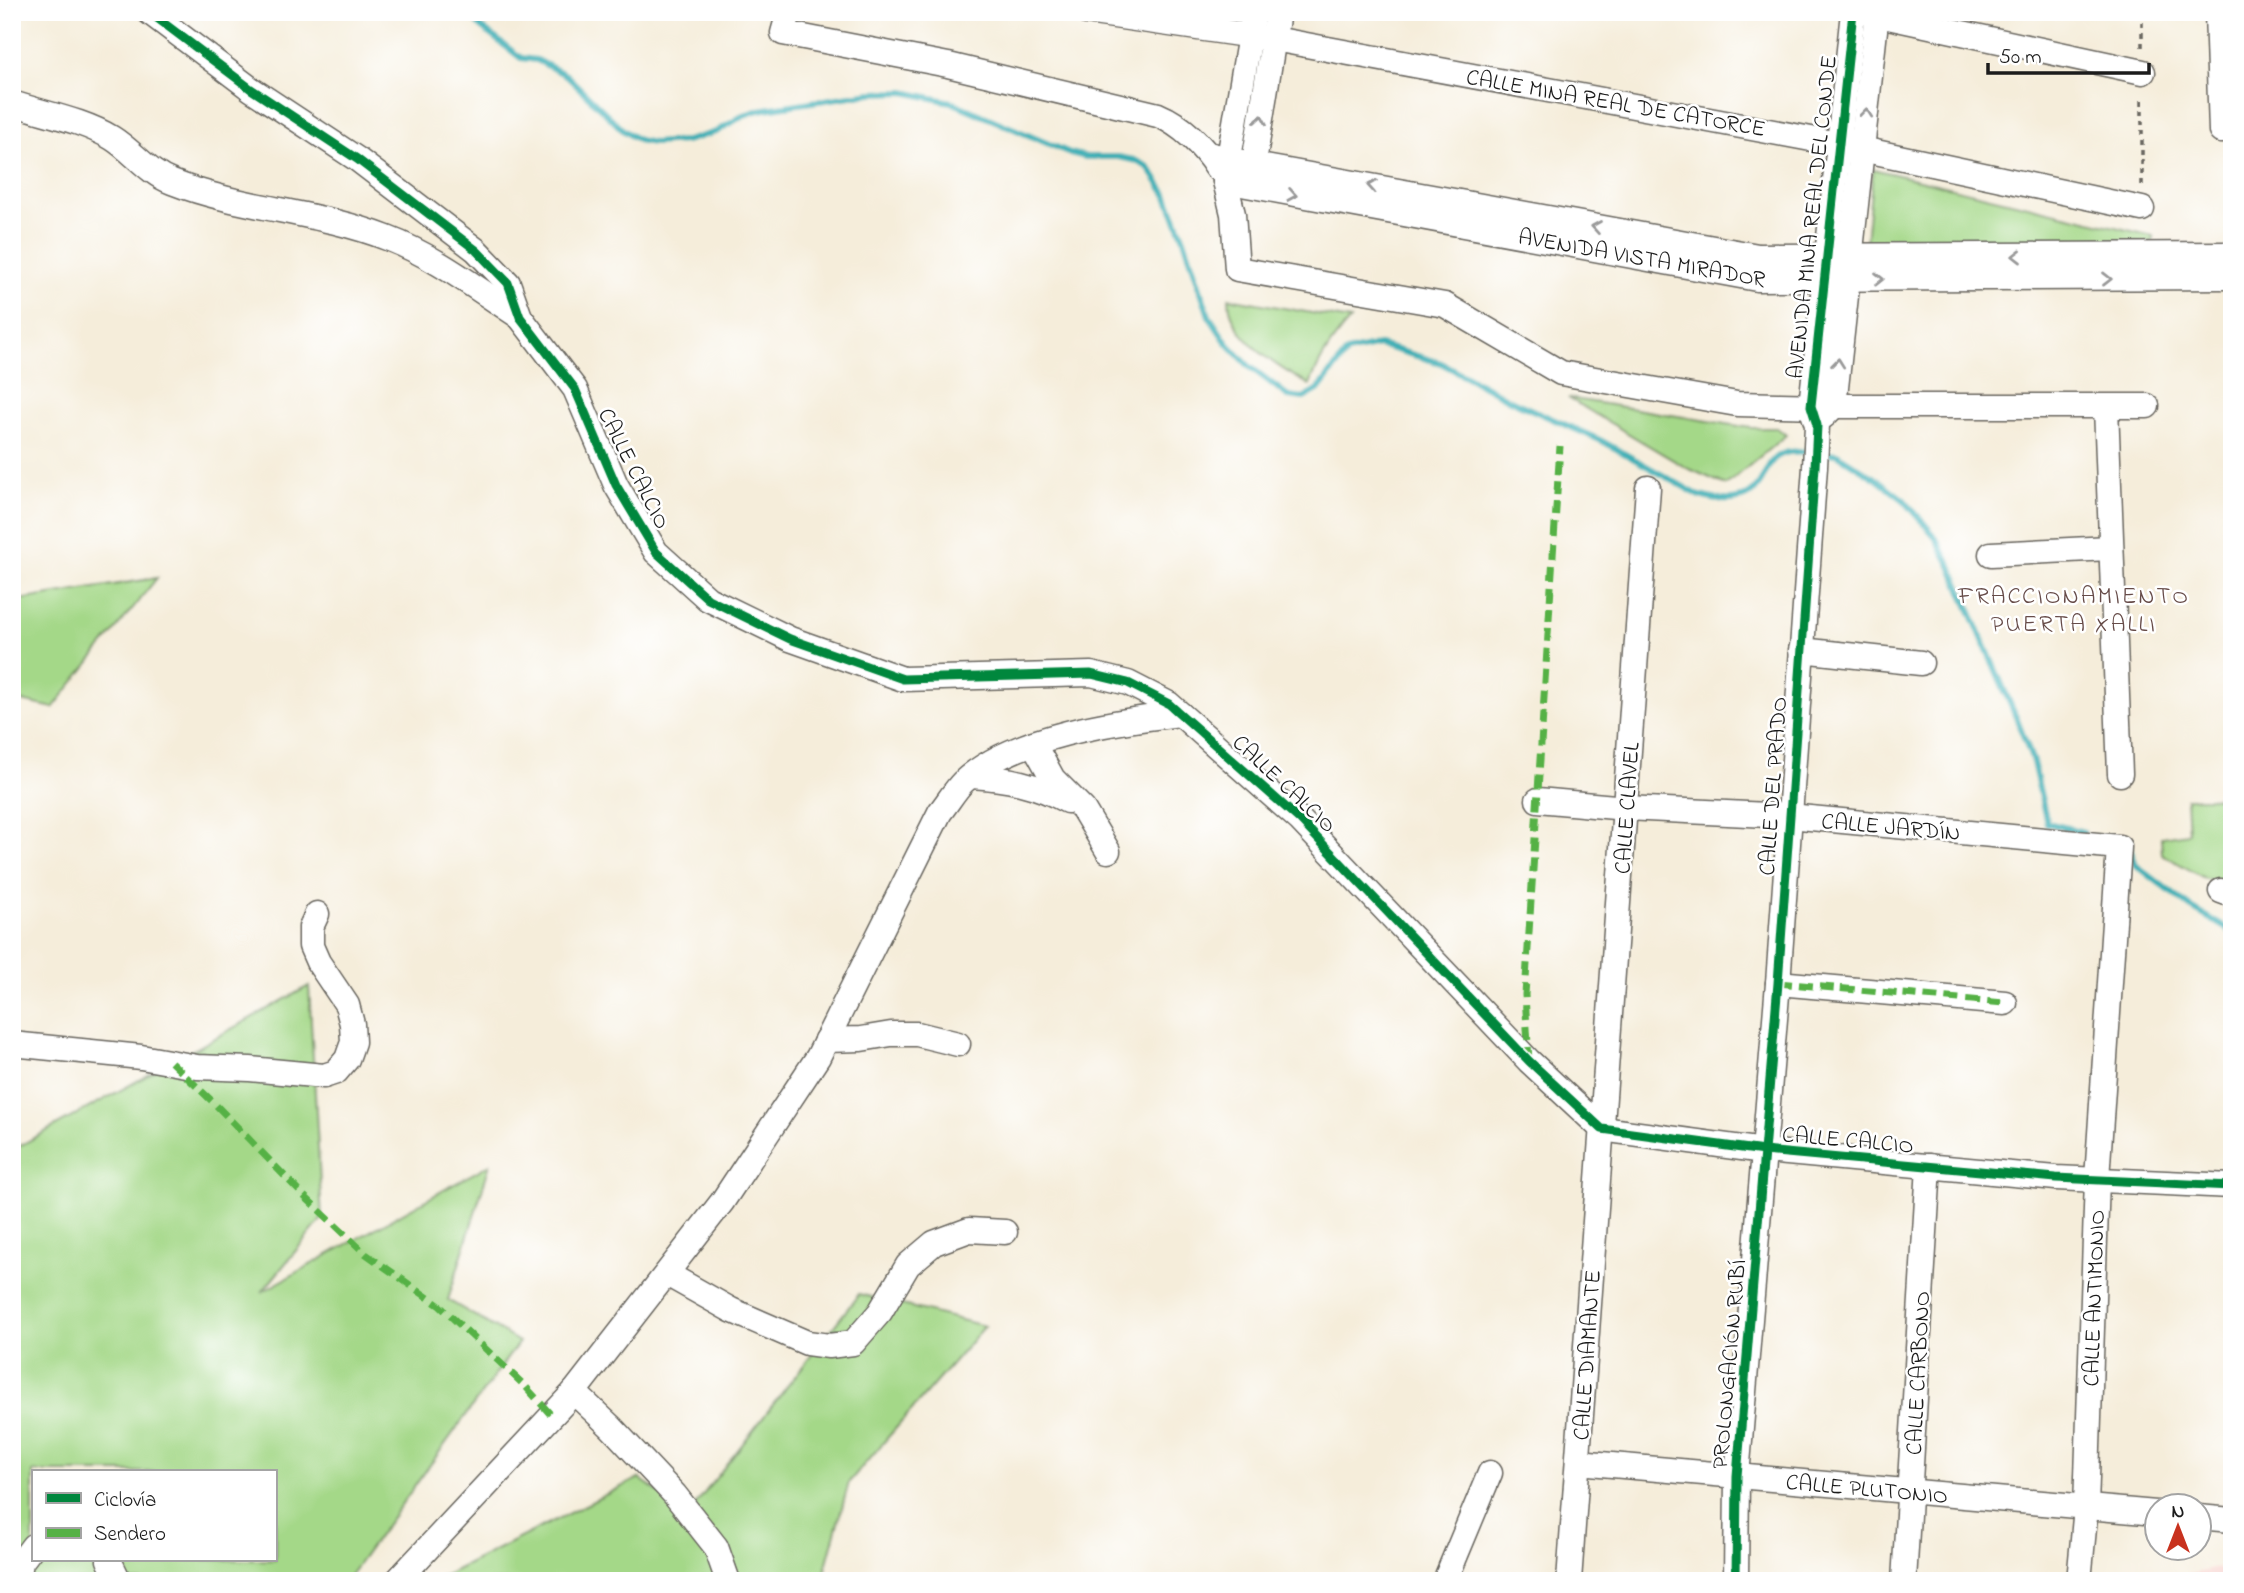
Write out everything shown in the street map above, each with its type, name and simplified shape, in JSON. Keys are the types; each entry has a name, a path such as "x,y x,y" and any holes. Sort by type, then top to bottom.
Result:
{"street":[{"path":"149,12 251,89 356,159 476,250 508,282 520,317"},
{"name":"CALLE MINA REAL DE CATORCE","path":"1086,12 1260,29 1850,146 2142,209"},
{"path":"1278,12 1260,29 1221,165 1233,214 1237,269 1445,305 1561,373 1819,417 2147,407"},
{"path":"2217,12 2221,131 2232,131"},
{"path":"1868,13 2143,72"},
{"name":"AVENIDA MINA REAL DEL CONDE","path":"1819,417 1868,13"},
{"path":"786,23 1158,115 1172,121 1221,165"},
{"path":"1233,214 1252,176 1260,29"},
{"path":"12,103 84,125 114,139 143,165 170,181 236,201 323,219 387,238 437,262 520,317"},
{"name":"AVENIDA VISTA MIRADOR","path":"1221,165 1252,176 1523,225 1837,268 2181,267 2232,277"},
{"name":"AVENIDA VISTA MIRADOR","path":"2181,267 2232,254"},
{"name":"CALLE CALCIO","path":"520,317 575,389 616,485 656,552 708,599 790,639 904,679 1091,674 1128,683 1169,705 1300,820 1529,1061 1602,1129 1764,1151 2056,1178 2232,1186"},
{"path":"2106,407 2120,774"},
{"name":"CALLE DEL PRADO","path":"1764,1151 1819,417"},
{"name":"CALLE CLAVEL","path":"1602,1129 1648,488"},
{"path":"1991,554 2110,548"},
{"path":"1801,650 1921,663"},
{"path":"397,1581 574,1392 722,1202 818,1057 940,812 963,782 991,762 1033,743 1139,718 1180,714"},
{"path":"1033,743 1053,779 1083,809 1108,851"},
{"path":"971,776 1037,786 1083,809"},
{"name":"CALLE JARDÍN","path":"1538,800 1626,808 1789,816 2119,847"},
{"name":"CALLE ANTIMONIO","path":"2079,1581 2086,1507 2097,1180 2119,847"},
{"path":"12,1044 141,1057 197,1067 324,1076 336,1072 348,1059 352,1024 347,1005 318,962 311,946 311,927 317,914"},
{"path":"1778,983 2005,1003"},
{"path":"826,1040 917,1034 958,1044"},
{"name":"CALLE DIAMANTE","path":"1569,1581 1602,1129"},
{"name":"PROLONGACIÓN RUBÍ","path":"1736,1581 1737,1476 1764,1151"},
{"name":"CALLE CARBONO","path":"1903,1581 1929,1166"},
{"path":"667,1274 731,1310 807,1343 829,1346 853,1343 880,1312 908,1265 934,1243 968,1230 1005,1233"},
{"path":"574,1392 676,1495 716,1547 728,1581"},
{"name":"CALLE PLUTONIO","path":"1578,1462 2142,1512"},
{"path":"1445,1581 1490,1473"},
{"path":"2212,1518 2232,1520"},
{"path":"18,1581 21,1562 32,1547"},
{"path":"110,1562 119,1581"}],"path":[{"path":"2142,12 2142,209"}],"shaded area":[{"path":"2232,1565 2232,1581 2159,1581"}],"green space":[{"path":"1873,169 2153,236 2153,242 1866,242"},
{"path":"1229,298 1350,320 1327,350 1310,385 1271,361 1246,338 1231,312"},
{"path":"1568,398 1751,428 1777,428 1786,435 1726,485 1685,467"},
{"path":"157,578 53,708 12,699 12,601"},
{"path":"2186,798 2232,798 2232,882 2206,879 2162,854 2161,837 2188,833"},
{"path":"309,986 322,1219 262,1292 490,1164 448,1300 519,1342 346,1581 12,1581 12,1150"},
{"path":"859,1294 985,1326 849,1482 822,1581 434,1581 639,1478 688,1514"}],"waterway":[{"path":"466,12 521,58 537,60 566,75 624,131 638,140 653,143 686,141 716,132 744,115 759,110 871,93 904,92 951,102 1070,153 1086,157 1134,160 1148,167 1166,194 1209,316 1227,343 1249,366 1288,396 1304,398 1318,390 1347,352 1379,345 1441,363 1512,401 1602,441 1708,498 1733,500 1748,495 1755,490 1778,456 1792,452 1812,452"},
{"path":"1823,453 1837,454 1878,480 1904,500 1934,535 1951,566 2018,722 2033,762 2047,823 2083,832"},
{"path":"2128,844 2136,865 2190,907 2232,932"}],"marked path":[{"path":"1529,1061 1525,995 1560,446"},
{"path":"1778,983 2005,1003"},
{"path":"171,1062 303,1195 366,1254 440,1306 526,1387 552,1416"}],"cycle path":[{"path":"149,12 251,89 357,159 476,250 508,283 520,317 575,389 616,485 656,552 708,599 790,639 903,679 1091,674 1128,683 1169,704 1300,820 1529,1061 1602,1129 1764,1151 2056,1178 2232,1186"},
{"path":"1736,1581 1737,1476 1778,983 1815,467 1817,425 1811,406 1853,12"}],"district":[{"name":"FRACCIONAMIENTO PUERTA XALLI","path":"2074,609"}]}
